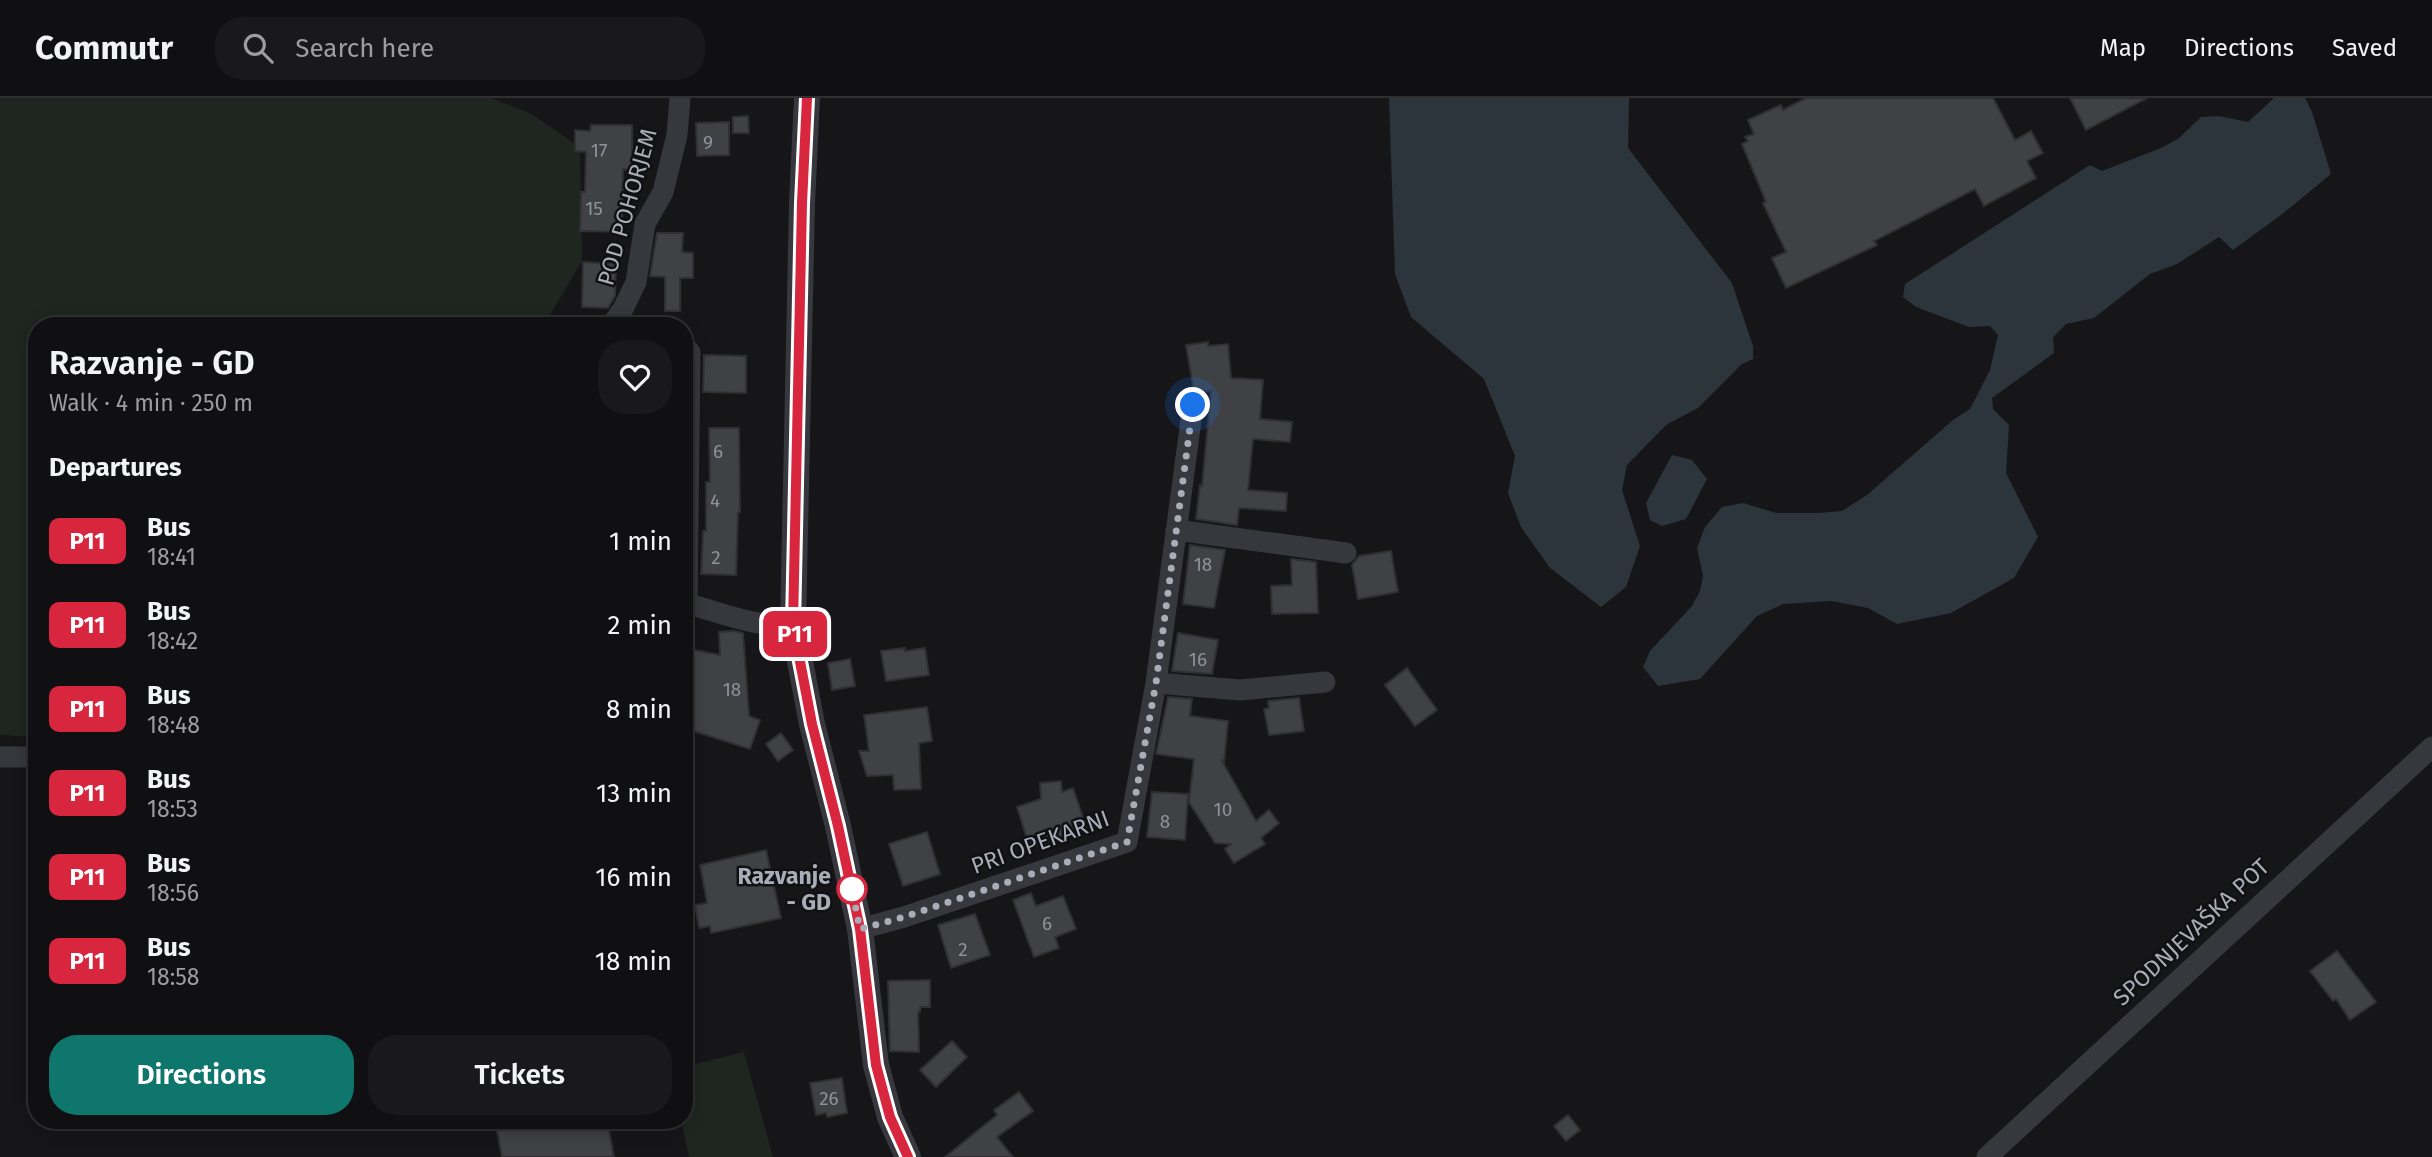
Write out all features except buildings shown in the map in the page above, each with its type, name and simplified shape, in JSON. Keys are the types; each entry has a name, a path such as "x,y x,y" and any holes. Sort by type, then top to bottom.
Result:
{"street":[{"name":"POD POHORJEM","path":"617,317 636,282 645,224 663,192 677,135 680,98"},
{"path":"807,98 802,203 793,625 812,724 860,929 876,1065 890,1117 908,1157"},
{"name":"PRI OPEKARNI","path":"860,929 904,917 1127,842 1156,683 1193,405"},
{"path":"1177,530 1346,553"},
{"path":"693,606 734,618 780,626 793,625"},
{"path":"1156,683 1240,690 1325,682"},
{"name":"SPODNJEVAŠKA POT","path":"1987,1157 2432,747"},
{"path":"0,757 28,758"}],"shaded area":[{"path":"0,98 491,98 530,113 580,147 582,261 549,317 28,317 28,737 0,735"},
{"path":"1389,98 1629,98 1628,148 1732,283 1753,346 1753,359 1742,364 1698,408 1666,425 1627,465 1622,490 1640,546 1626,587 1601,607 1550,568 1521,527 1508,493 1515,456 1484,379 1411,317 1395,274"},
{"path":"2274,98 2305,98 2331,174 2233,250 2219,237 2177,264 2150,274 2094,318 2066,324 2053,337 2054,353 1992,398 1993,409 2009,425 2006,473 2038,537 2014,578 1951,613 1897,624 1868,608 1832,601 1783,604 1757,616 1700,679 1658,686 1643,667 1650,651 1692,606 1700,591 1703,576 1697,548 1705,527 1722,507 1743,503 1776,513 1842,511 1867,495 1953,420 1970,409 1990,370 1998,335 1990,326 1969,327 1916,307 1903,297 1905,284 2090,165 2102,171 2161,148 2178,139 2201,117 2219,116 2248,122"},
{"path":"1672,455 1692,460 1707,479 1686,519 1662,526 1650,520 1646,503"},
{"path":"744,1052 773,1157 689,1157 683,1129 693,1129 693,1065"}],"bus line":[{"name":"P11","path":"807,98 802,203 793,625 812,724 860,929 876,1065 890,1117 908,1157"}],"place":[{"name":"Razvanje - GD","path":"852,889"}],"route":[{"path":"852,889 850,880 860,929 904,917 1127,842 1156,683 1193,405"}]}
